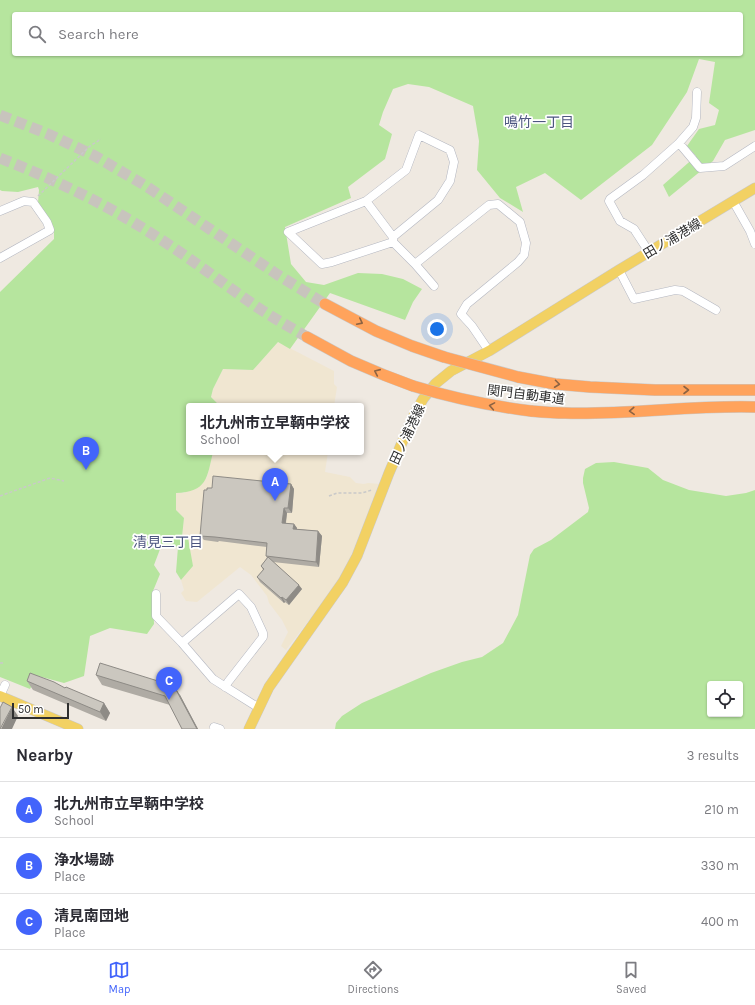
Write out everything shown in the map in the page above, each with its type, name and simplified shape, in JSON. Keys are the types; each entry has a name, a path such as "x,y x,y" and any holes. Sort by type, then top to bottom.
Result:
{"highway":[{"name":"関門自動車道","path":"325,304 376,331 412,346 444,357 518,377 554,384 590,387 655,390 755,390"},
{"name":"関門自動車道","path":"307,337 352,361 384,375 413,386 472,402 531,411 565,414 737,406 755,407"}],"main road":[{"name":"田ノ浦港線","path":"249,729 269,687 343,582 357,556 383,488 413,417 423,399 435,384 451,371 489,350 755,188"},
{"path":"0,696 77,729"}],"street":[{"path":"649,252 634,229 620,222 609,201 610,198 643,175 679,143 693,128 696,118 697,92"},
{"path":"419,135 450,150 454,162 450,181 438,200 393,240 332,262 322,264 288,232 366,200 406,170 419,135"},
{"path":"679,143 700,168 724,166 755,146"},
{"path":"366,200 393,240 434,286"},
{"path":"0,210 24,201 33,202 47,222 50,230 0,258"},
{"path":"733,201 750,231 755,244"},
{"path":"415,264 490,205 498,204 520,222 526,243 524,255 518,262 466,304 461,314 472,326 489,350"},
{"path":"619,270 634,298 675,290 683,291 716,310"},
{"path":"156,594 156,616 182,643 212,679 259,708"},
{"path":"182,643 238,594 251,607 263,633 263,637 225,687"},
{"path":"0,696 5,685"}],"path":[{"path":"33,202 90,146 101,139"},
{"path":"0,496 50,478 64,481"},
{"path":"329,496 337,493 362,493 383,488"}],"shaded area":[{"path":"278,342 334,371 334,384 337,387 334,403 217,403 211,397 213,389 223,369 253,370"},
{"path":"212,455 328,455 325,472 350,477 356,483 380,484 354,552 343,573 286,650 281,646 288,632 282,620 269,603 267,596 251,575 240,567 197,602 186,601 181,593 184,590 181,580 193,566 182,538 184,518 176,510 176,493 184,493 207,477"}],"green space":[{"path":"0,0 755,0 755,130 725,140 713,161 669,197 663,185 696,156 687,146 699,129 715,125 719,110 709,103 715,62 699,59 687,92 652,145 581,200 545,173 516,187 523,212 500,198 477,170 479,141 473,106 429,87 408,84 393,89 379,125 392,134 385,159 348,187 351,198 285,227 291,264 306,282 324,285 358,273 382,274 403,279 422,289 413,302 405,320 330,293 290,349 278,342 253,370 223,369 213,389 211,397 217,403 186,403 186,455 212,455 204,482 194,490 176,493 176,510 184,518 182,537 188,538 193,566 181,580 176,572 178,547 162,544 154,565 160,574 153,591 154,624 147,634 110,628 90,636 84,676 64,683 38,676 30,689 0,677 0,292 54,239 54,228 38,203 38,187 18,192 0,190"},
{"path":"614,462 648,468 663,480 689,490 726,496 755,490 755,729 335,729 336,723 342,716 362,703 431,673 462,662 482,657 503,643 518,615 530,555 534,549 551,540 588,512 589,508 583,483 585,469 596,463"}],"building":[{"path":"213,476 291,484 288,508 284,508 282,523 294,524 293,529 318,531 316,562 266,556 267,543 200,536 204,490 207,490 207,488 212,488"},
{"path":"268,557 299,585 286,600 282,597 281,598 257,577 264,569 261,566"},
{"path":"100,663 174,686 197,729 182,729 165,696 96,675"},
{"path":"30,673 104,703 100,712 27,681"},
{"path":"3,702 12,707 0,729 0,708"}],"tunnel":[{"path":"0,115 48,134 95,156 146,186 278,275 325,304"},
{"path":"0,158 42,175 102,205 141,227 275,319 307,337"}],"place":[{"name":"浄水場跡","path":"86,470"},
{"name":"北九州市立早鞆中学校","path":"275,501"},
{"name":"清見南団地","path":"169,700"}],"district":[{"name":"鳴竹一丁目","path":"539,122"},
{"name":"清見三丁目","path":"168,542"}]}
